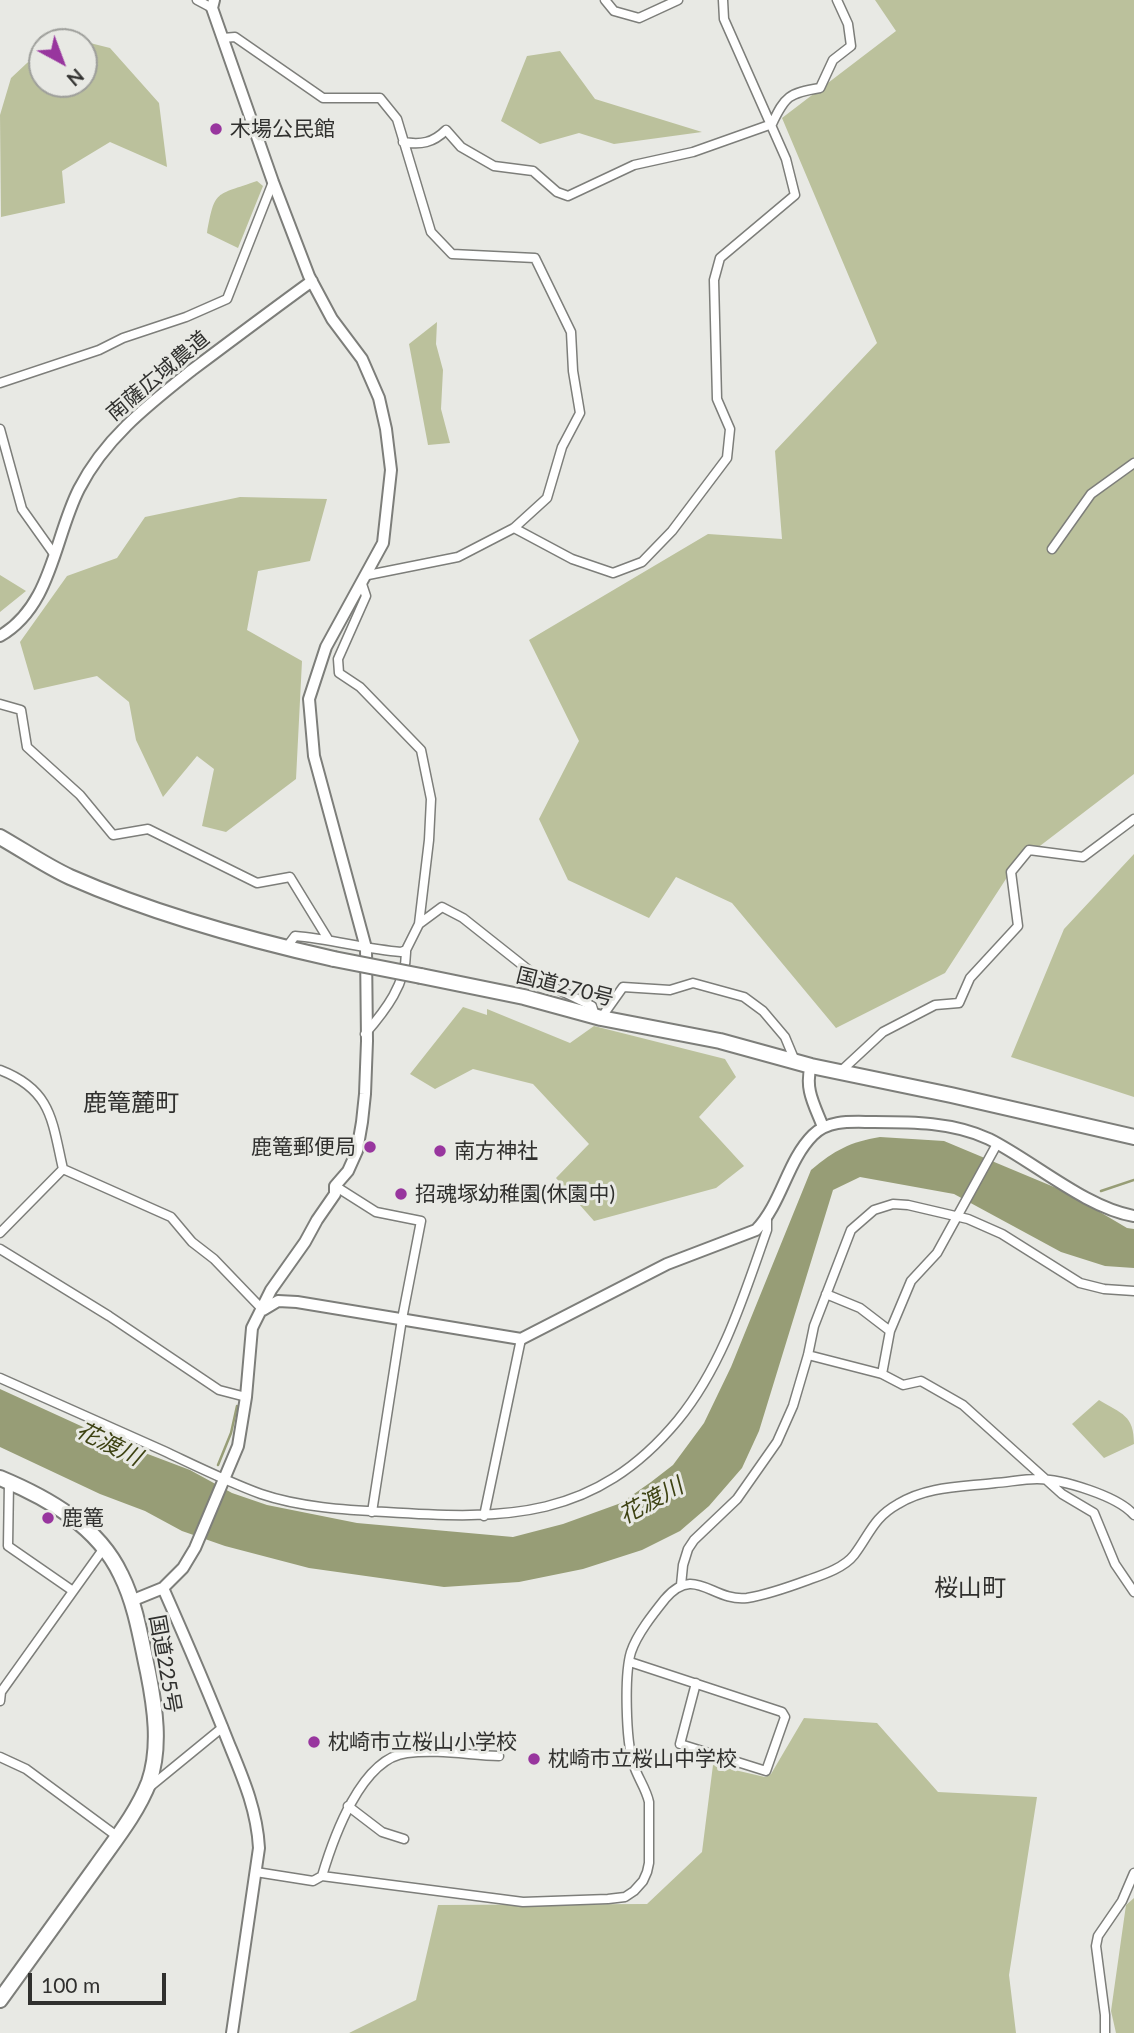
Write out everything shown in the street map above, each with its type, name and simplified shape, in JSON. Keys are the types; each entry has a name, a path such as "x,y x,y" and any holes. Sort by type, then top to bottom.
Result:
{"highway":[{"name":"国道270号","path":"0,837 67,875 141,906 286,948 524,997 598,1017 720,1041 811,1066 1134,1137"},
{"name":"国道225号","path":"0,2000 133,1815 149,1781 156,1710 131,1601 121,1574 104,1548 66,1512 44,1498 4,1480"}],"street":[{"path":"131,1601 163,1588 183,1568 195,1548 238,1446 252,1328 271,1290 335,1194 335,1186 348,1171 357,1151 365,1094 366,948 314,756 309,699 326,648 383,544 391,470 379,398 362,359 332,318 312,281 233,73 213,4 197,0"},
{"path":"605,0 614,11 639,18 678,0"},
{"path":"514,528 572,559 612,573 642,562 672,531 727,457 730,429 717,399 714,280 720,258 795,195 786,159 772,124 724,19 723,0"},
{"path":"403,142 416,144 435,140 446,130 461,147 494,166 533,171 557,192 568,196 634,165 692,152 772,124 780,106 795,92 820,88 833,60 851,46 848,24 837,0"},
{"path":"223,38 235,37 323,98 380,98 397,119 431,232 452,254 535,258 571,332 573,371 580,413 562,447 547,498 514,528 458,557 365,580"},
{"path":"0,383 99,350 123,338 186,317 227,299 273,183"},
{"name":"南薩広域農道","path":"0,636 32,608 81,485 102,453 126,425 213,354 312,281"},
{"path":"0,429 22,509 54,554"},
{"path":"1052,549 1091,494 1134,463"},
{"path":"365,580 366,596 338,659 340,673 360,687 421,750 431,799 419,924 406,950 406,964 388,1007 365,1034"},
{"path":"0,704 21,710 27,747 80,795 113,835 148,829 257,883 290,877 328,939"},
{"path":"841,1071 883,1032 935,1005 959,1003 970,978 1018,926 1011,872 1028,850 1083,857 1134,819"},
{"path":"419,924 442,907 463,918 545,983 593,1006 598,1017 623,986 670,990 693,983 744,997 763,1011 785,1037 795,1061"},
{"path":"286,948 295,936 328,939 366,948 401,952 406,950"},
{"path":"811,1066 807,1078 808,1090 823,1126"},
{"path":"0,1070 37,1090 53,1125 63,1170"},
{"path":"263,1310 278,1301 297,1301 521,1339 667,1264 756,1230 767,1219 800,1152 813,1134 823,1126 845,1122 933,1124 980,1136 995,1149 1091,1199 1125,1215 1134,1216"},
{"path":"883,1374 890,1331 911,1280 937,1253 995,1149"},
{"path":"63,1170 172,1217 192,1242 214,1259 263,1310"},
{"path":"0,1233 63,1170"},
{"path":"335,1186 376,1212 421,1221 402,1319 372,1512"},
{"path":"681,1584 683,1565 694,1539 737,1499 777,1442 793,1406 814,1326 851,1230 874,1210 893,1204 908,1205 957,1216 1002,1234 1080,1283 1104,1289 1134,1291"},
{"path":"0,1378 225,1480 292,1502 372,1512 445,1516 484,1516 544,1507 583,1496 620,1475 678,1419 695,1395 732,1328 768,1230 767,1219"},
{"path":"0,1249 109,1316 219,1390 246,1396"},
{"path":"826,1294 860,1308 890,1331"},
{"path":"484,1516 521,1339"},
{"path":"808,1355 883,1374 903,1385 921,1381 963,1405 1062,1494 1094,1513 1115,1564 1134,1592"},
{"path":"4,1480 8,1546 73,1591"},
{"path":"256,1872 313,1881 321,1877 523,1902 625,1897 634,1892 643,1881 649,1863 650,1814 647,1792 631,1753 629,1662 636,1642 665,1599 681,1584 689,1583 730,1597 746,1598 807,1581 847,1562 879,1516 918,1494 939,1489 1026,1480 1049,1481 1115,1500 1134,1515"},
{"path":"0,1701 1,1692 104,1548"},
{"path":"163,1588 223,1727 258,1826 256,1872 232,2033"},
{"path":"629,1662 696,1683 782,1712 785,1717 766,1771 680,1744 696,1683"},
{"path":"144,1791 223,1727"},
{"path":"321,1877 337,1827 348,1806 365,1782 395,1756 435,1752 499,1756"},
{"path":"0,1757 26,1769 117,1837"},
{"path":"348,1806 382,1832 404,1839"},
{"path":"1105,2033 1096,1946 1098,1936 1122,1900 1134,1873"}],"shaded area":[{"path":"875,0 1134,0 1134,774 1015,865 945,973 836,1028 732,903 676,877 649,918 568,880 539,819 579,741 529,640 708,534 782,539 775,451 877,343 782,118 896,31"},
{"path":"98,45 110,48 159,103 167,167 110,142 62,171 65,203 1,217 0,115 11,78 28,62 28,98 98,98"},
{"path":"560,51 595,99 702,132 614,144 579,133 540,144 501,121 527,56"},
{"path":"257,181 263,186 238,248 207,233 212,208 219,196"},
{"path":"437,322 436,344 443,370 441,409 450,443 428,445 409,344"},
{"path":"240,497 327,499 310,561 258,571 247,630 302,661 296,779 226,832 202,826 214,769 197,756 163,797 136,740 129,702 97,676 34,690 20,642 67,576 117,558 145,517"},
{"path":"0,575 26,591 0,612"},
{"path":"1134,854 1134,1097 1011,1057 1064,929"},
{"path":"463,1007 487,1015 487,1009 570,1043 594,1026 725,1059 736,1077 699,1117 744,1166 716,1188 594,1221 556,1178 589,1144 533,1084 473,1069 435,1089 410,1074"},
{"path":"1099,1400 1120,1412 1129,1421 1134,1444 1104,1458 1072,1424"},
{"path":"804,1718 877,1723 938,1792 1037,1797 1009,1975 1016,2033 349,2033 416,2000 438,1905 647,1904 702,1852 713,1765 765,1777 771,1774"},
{"path":"1134,1898 1134,2033 1116,2033 1111,2011 1126,1905"}],"water":[{"name":"花渡川","path":"880,1137 944,1141 1066,1192 1127,1228 1134,1229 1134,1268 1105,1266 1061,1252 954,1194 860,1177 833,1190 759,1431 742,1468 709,1506 680,1531 642,1550 583,1569 519,1582 444,1587 309,1568 225,1546 182,1531 145,1511 100,1494 0,1447 0,1389 116,1442 190,1470 232,1493 267,1505 357,1523 513,1537 563,1524 621,1503 673,1465 704,1423 731,1367 811,1170 843,1148"}],"waterway":[{"path":"1101,1191 1134,1180"},
{"path":"218,1465 231,1433 237,1406"}],"place":[{"name":"木場公民館","path":"216,129"},
{"name":"鹿篭郵便局","path":"370,1147"},
{"name":"南方神社","path":"440,1151"},
{"name":"招魂塚幼稚園(休園中)","path":"401,1194"},
{"name":"鹿篭","path":"48,1518"},
{"name":"枕崎市立桜山小学校","path":"314,1742"},
{"name":"枕崎市立桜山中学校","path":"534,1759"}],"district":[{"name":"鹿篭麓町","path":"131,1103"},
{"name":"桜山町","path":"970,1588"}]}
